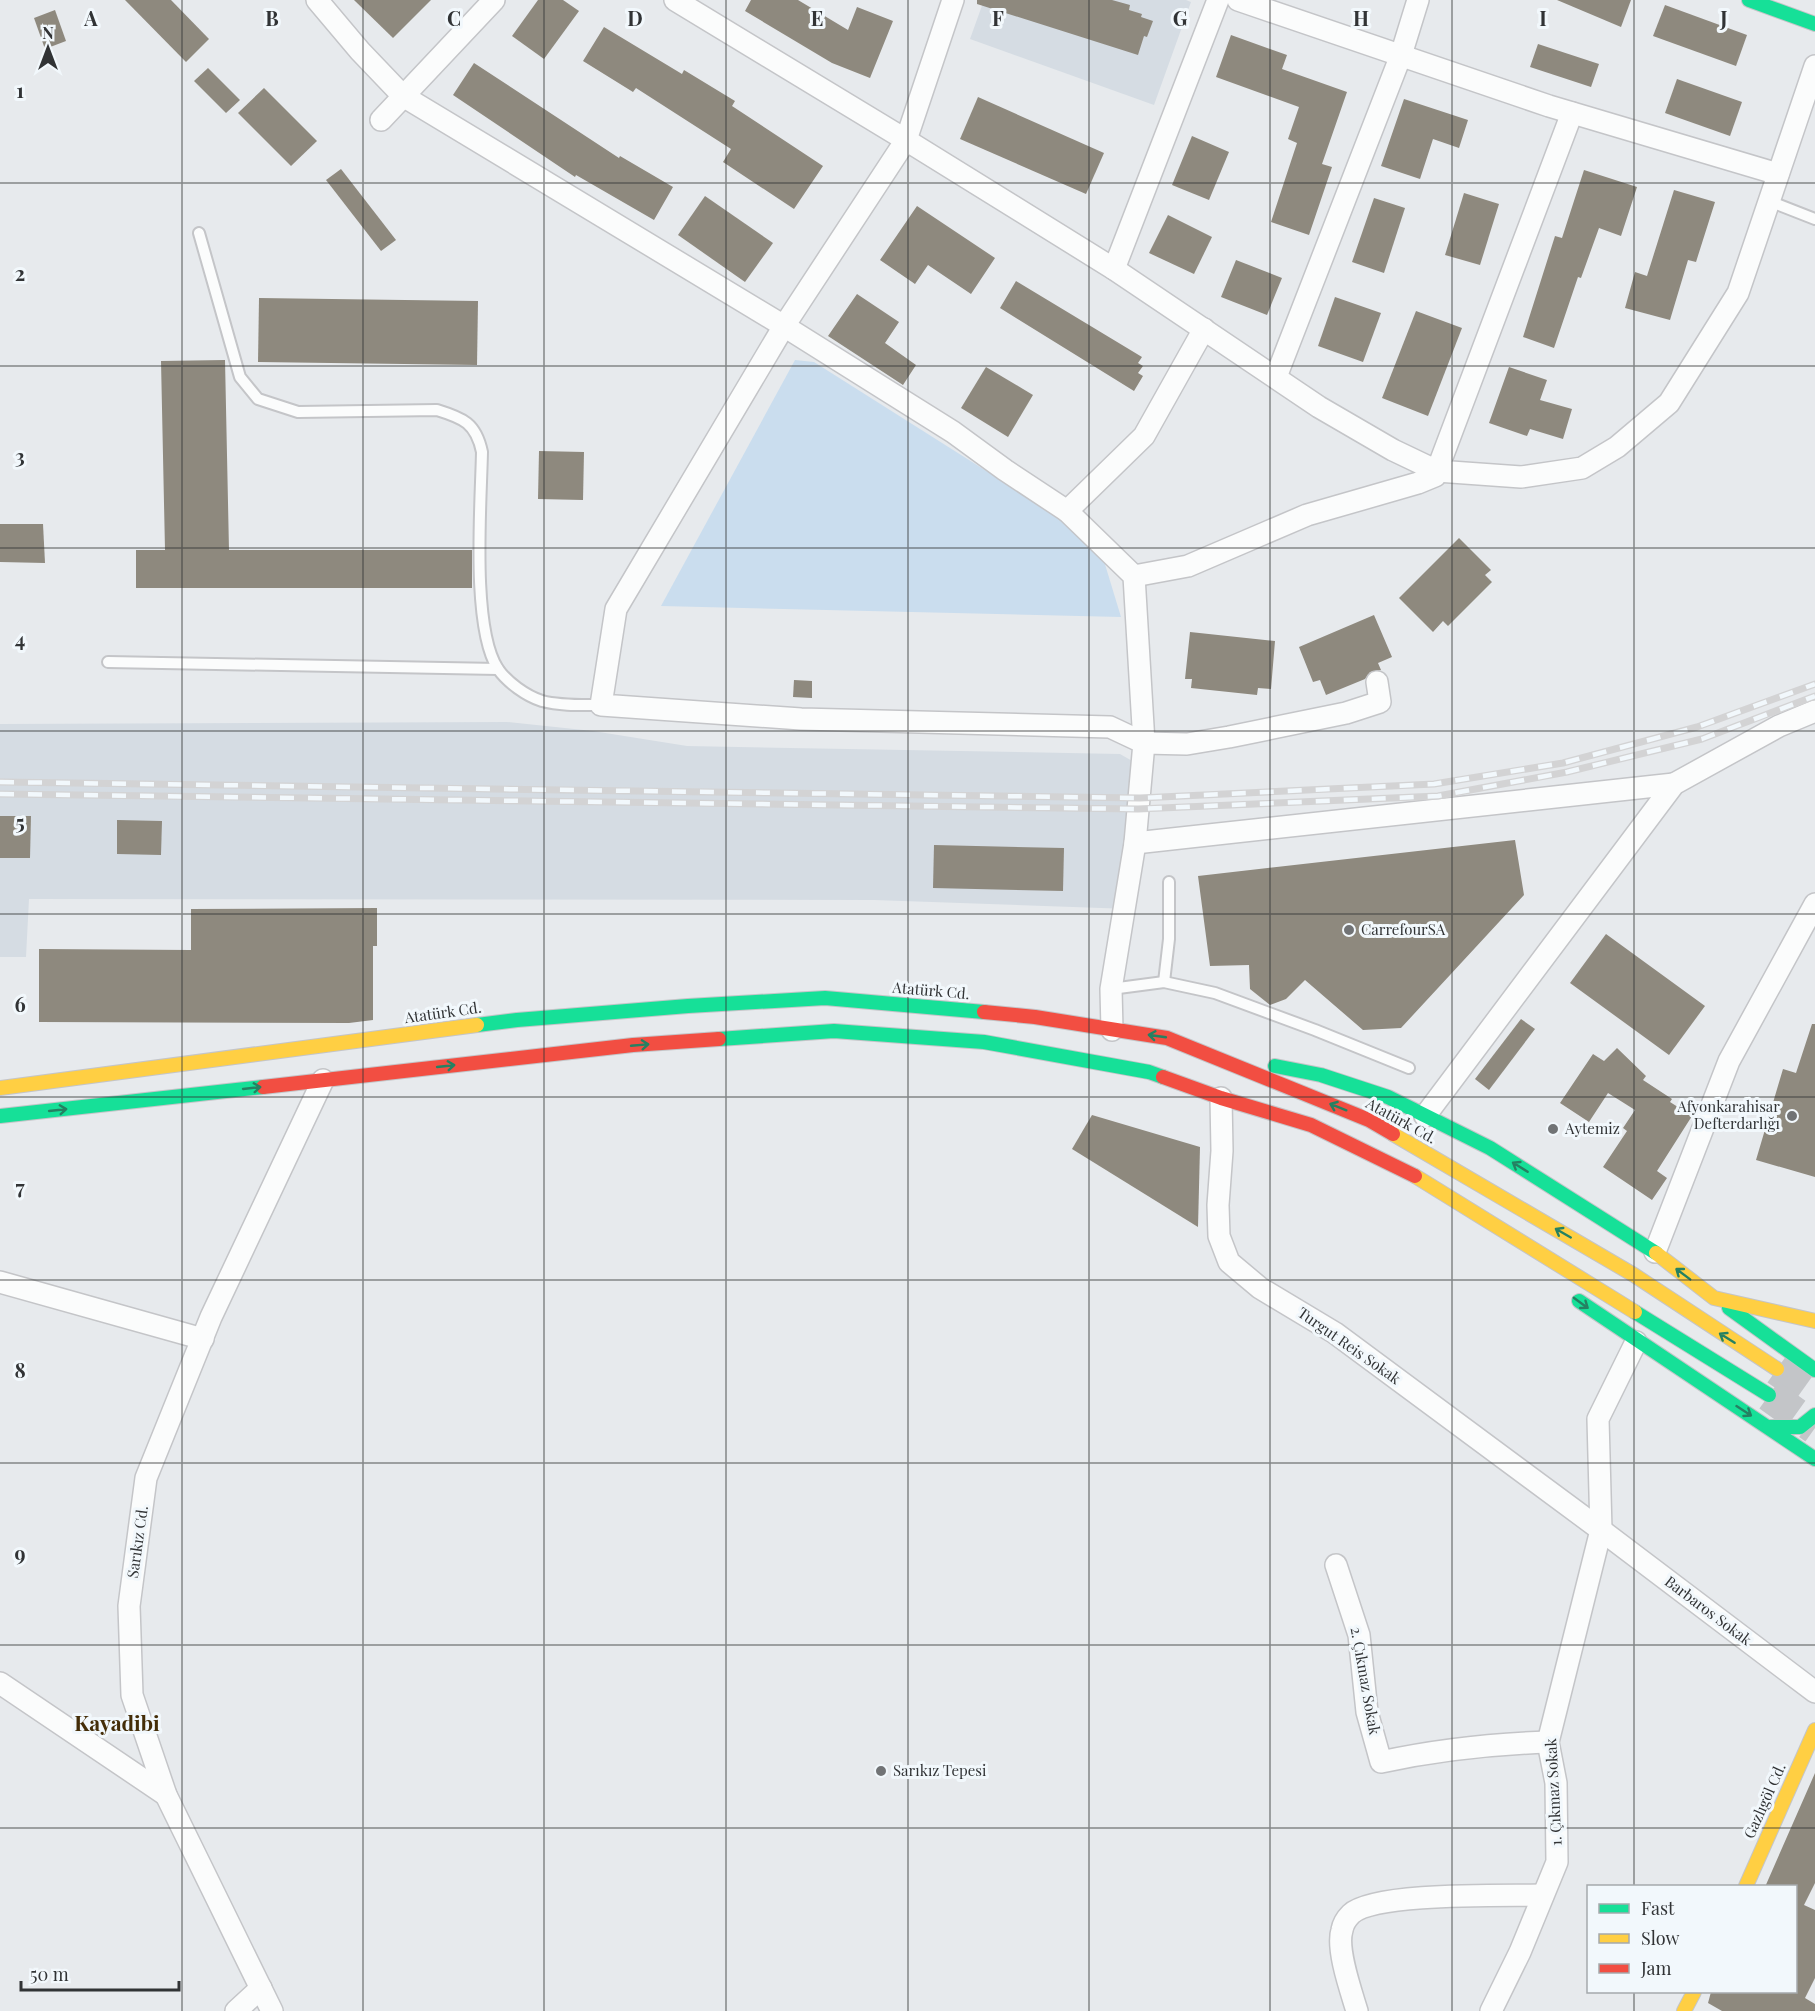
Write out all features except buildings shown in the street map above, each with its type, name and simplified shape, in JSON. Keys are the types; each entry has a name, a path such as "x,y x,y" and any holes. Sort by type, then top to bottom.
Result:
{"main road":[{"path":"1749,0 1815,24"},
{"name":"Atatürk Cd.","path":"0,1088 517,1020 688,1006 825,998 1035,1017 1167,1038 1369,1120 1634,1275 1777,1369"},
{"path":"0,1116 633,1045 834,1031 984,1042 1149,1072 1221,1098 1311,1125 1416,1176 1769,1395"},
{"path":"1204,1053 1321,1075 1388,1097 1490,1148 1655,1252 1714,1298 1815,1370"},
{"path":"1221,1098 1293,1134"},
{"path":"1427,1200 1458,1215 1505,1248"},
{"path":"1570,1295 1636,1342 1815,1459"},
{"path":"1714,1298 1815,1321"},
{"path":"1769,1427 1800,1427 1815,1414"},
{"name":"Gazlıgöl Cd.","path":"1747,1885 1815,1730"},
{"path":"1684,2011 1693,1993"}],"street":[{"path":"317,0 360,51 403,96 784,326 953,432 1067,511 1134,576 1144,742 1135,843 1111,989 1112,1030"},
{"path":"381,120 494,0"},
{"path":"675,0 1114,269 1319,407 1393,450 1437,471 1521,477 1582,468 1617,447 1669,404 1738,293 1815,66"},
{"path":"953,0 906,140 784,326 616,609 601,705 801,719 1110,728 1144,742 1187,744 1346,713 1380,702 1377,682"},
{"path":"1114,269 1218,0"},
{"path":"1238,0 1572,113 1778,174"},
{"path":"1276,377 1401,55 1418,0"},
{"path":"1134,576 1188,566 1307,515 1435,476 1572,113"},
{"path":"1067,511 1144,436 1204,329"},
{"path":"1135,843 1674,784 1779,726 1815,711"},
{"path":"1425,1116 1674,784"},
{"path":"1655,1252 1729,1060 1815,904"},
{"name":"Sarıkız Cd.","path":"272,2011 166,1795 132,1695 129,1606 146,1478 203,1339 323,1080"},
{"name":"Turgut Reis Sokak","path":"1221,1098 1219,1236 1229,1262 1260,1288 1335,1333 1601,1530"},
{"path":"0,1282 203,1339"},
{"name":"1. Çıkmaz Sokak","path":"1491,2011 1520,1952 1557,1862 1556,1783 1548,1742 1601,1530 1598,1419 1636,1342"},
{"name":"Barbaros Sokak","path":"1601,1530 1815,1692"},
{"name":"2. Çıkmaz Sokak","path":"1336,1565 1359,1635 1367,1712 1381,1762 1454,1749 1548,1742"},
{"path":"0,1683 166,1795"},
{"path":"1357,2011 1346,1977 1340,1941 1342,1928 1351,1914 1379,1903 1407,1899 1543,1895"},
{"path":"236,2011 261,1988"}],"lane":[{"path":"1769,201 1815,219"},
{"path":"199,233 240,377 258,399 298,412 436,410 457,416 474,427 482,452 480,567 484,619 488,645 498,669 516,687 540,700 601,705"},
{"path":"108,662 498,669"},
{"path":"1164,982 1169,939 1169,882"},
{"path":"1111,989 1164,982 1215,993 1409,1068"}],"shaded area":[{"path":"984,0 1186,0 1191,2 1154,105 970,39"},
{"path":"795,360 814,362 1064,520 1104,561 1121,617 661,606"},
{"path":"507,722 593,731 687,746 1120,754 1148,770 1144,854 1130,909 874,900 29,899 26,957 0,957 0,724"}],"tunnel":[{"path":"1777,1369 1815,1396"},
{"path":"1769,1395 1815,1428"}],"railway":[{"path":"0,782 1140,798 1434,784 1563,763 1697,727 1815,684"},
{"path":"0,794 1138,809 1438,796 1567,772 1702,739 1815,696"}],"traffic: fast":[{"path":"1749,0 1815,24"},
{"path":"477,1025 688,1006 825,998 984,1012"},
{"path":"719,1039 834,1031 984,1042 1149,1072 1163,1077"},
{"path":"1275,1066 1321,1075 1388,1097 1490,1148 1656,1253"},
{"path":"0,1116 263,1087"},
{"path":"1579,1301 1815,1459"},
{"path":"1729,1308 1815,1370"},
{"path":"1635,1312 1769,1395"},
{"path":"1769,1427 1800,1427 1815,1415"}],"traffic: slow":[{"path":"0,1088 477,1025"},
{"path":"1393,1134 1634,1275 1777,1369"},
{"path":"1415,1176 1635,1312"},
{"path":"1656,1253 1714,1298 1815,1321"},
{"path":"1746,1885 1815,1730"},
{"path":"1684,2011 1693,1993"}],"traffic: jam":[{"path":"984,1012 1035,1017 1167,1038 1369,1120 1393,1134"},
{"path":"263,1087 633,1045 719,1039"},
{"path":"1163,1077 1221,1098 1311,1125 1415,1176"}],"place":[{"name":"CarrefourSA","path":"1349,930"},
{"name":"Afyonkarahisar Defterdarlığı","path":"1792,1116"},
{"name":"Aytemiz","path":"1553,1129"},
{"name":"Sarıkız Tepesi","path":"881,1771"}],"district":[{"name":"Kayadibi","path":"117,1724"}]}
